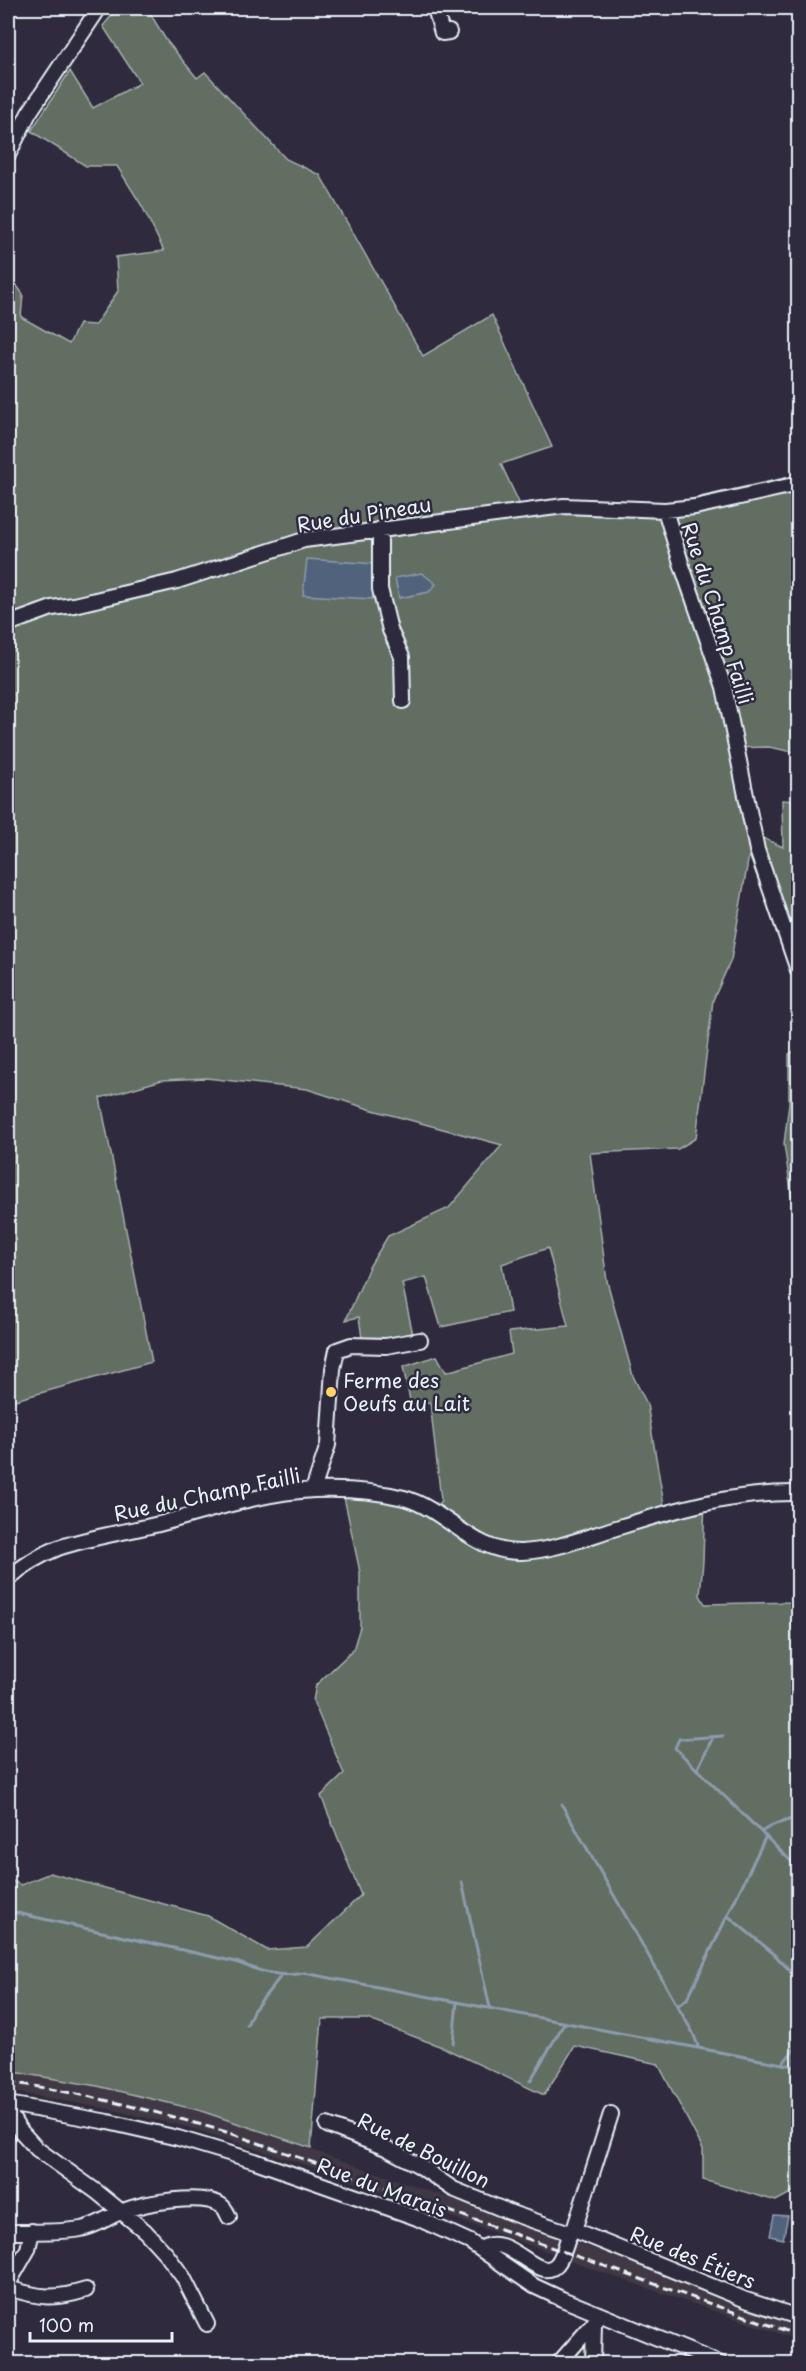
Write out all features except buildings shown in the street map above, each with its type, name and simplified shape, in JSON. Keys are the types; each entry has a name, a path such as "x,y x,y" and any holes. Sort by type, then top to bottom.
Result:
{"street":[{"path":"8,155 29,113 99,8"},
{"path":"435,8 442,33 449,32"},
{"name":"Rue du Pineau","path":"8,624 52,608 74,606 177,581 304,540 564,506 665,510 695,507 798,484"},
{"name":"Rue du Champ Failli","path":"665,510 681,566 724,687 757,850 798,970"},
{"path":"380,529 380,589 390,630 402,657 403,701"},
{"path":"314,1490 328,1445 333,1369 337,1350 351,1345 386,1346 420,1340"},
{"name":"Rue du Champ Failli","path":"8,1579 57,1549 265,1497 314,1490 372,1493 404,1498 433,1511 472,1539 486,1546 519,1552 548,1548 710,1501 750,1494 798,1493"},
{"name":"Rue du Marais","path":"8,2104 108,2121 178,2138 255,2161 417,2218 481,2249 534,2286 596,2319 721,2364"},
{"path":"8,2111 18,2128 37,2150 121,2212 166,2254 183,2277 207,2324"},
{"path":"481,2249 495,2245 506,2247 536,2266 548,2269 555,2267 572,2232 611,2114"},
{"name":"Rue de Bouillon","path":"327,2125 386,2148 418,2165 453,2189 514,2214 572,2232"},
{"path":"8,2232 79,2229 104,2222 121,2212 148,2203 182,2199 212,2201 224,2206 229,2217"},
{"path":"8,2284 28,2249 32,2231"},
{"name":"Rue des Étiers","path":"572,2232 798,2317"},
{"path":"8,2289 34,2296 60,2298 86,2290"},
{"path":"558,2364 596,2319"},
{"path":"593,2364 596,2319"}],"shaded area":[{"path":"8,2071 97,2086 198,2110 563,2238 557,2255 309,2166 191,2128 108,2109 8,2091"},
{"path":"574,2242 798,2320 798,2340 566,2260"}],"green space":[{"path":"118,8 147,8 166,40 197,78 205,72 286,159 320,175 423,356 492,315 552,447 501,464 521,507 665,505 798,475 798,753 769,747 730,748 745,830 783,847 782,800 798,801 798,984 749,855 731,960 713,1000 696,1138 678,1149 590,1153 607,1281 633,1376 647,1404 664,1505 705,1496 700,1595 705,1604 794,1602 798,1565 798,2189 776,2201 703,2180 703,2149 658,2064 575,2046 544,2095 442,2047 367,2019 322,2019 311,2148 198,2110 97,2086 8,2071 8,1879 21,1885 50,1873 208,1916 267,1950 307,1947 361,1895 321,1796 344,1774 313,1701 316,1685 353,1650 360,1627 360,1572 344,1497 388,1502 431,1516 441,1500 430,1402 411,1405 403,1367 437,1356 446,1372 512,1354 509,1332 568,1326 548,1248 502,1264 510,1312 441,1327 426,1277 402,1283 413,1335 396,1338 362,1338 359,1317 346,1320 369,1267 388,1236 449,1208 502,1145 369,1109 307,1089 206,1078 162,1080 100,1098 152,1362 8,1402 8,274 23,294 21,317 69,344 79,324 95,325 118,291 116,257 164,251 142,206 117,166 86,166 31,131 70,71 93,108 140,83 103,26"},
{"path":"798,1049 798,1216 793,1205 784,1144 789,1103 789,1054"}],"water":[{"path":"307,559 375,564 372,599 303,595"},
{"path":"422,573 436,584 429,592 399,598 395,578"},
{"path":"774,2215 788,2216 783,2239 770,2236"}],"waterway":[{"path":"723,1736 679,1739 675,1748 798,1868"},
{"path":"697,1770 713,1737"},
{"path":"562,1805 693,2033 698,2046"},
{"path":"761,1832 773,1825 798,1817"},
{"path":"677,2006 687,1999 766,1836"},
{"path":"462,1882 490,2008"},
{"path":"8,1911 236,1962 269,1973 286,1975 304,1973 798,2067"},
{"path":"728,1916 773,1953 798,1979"},
{"path":"247,2025 253,2011 281,1976"},
{"path":"453,2043 457,2002"},
{"path":"530,2081 565,2022"},
{"path":"782,2064 798,2045"}],"railway":[{"path":"8,2082 121,2104 233,2134 798,2335"}],"place":[{"name":"Ferme des Oeufs au Lait","path":"331,1392"}]}
